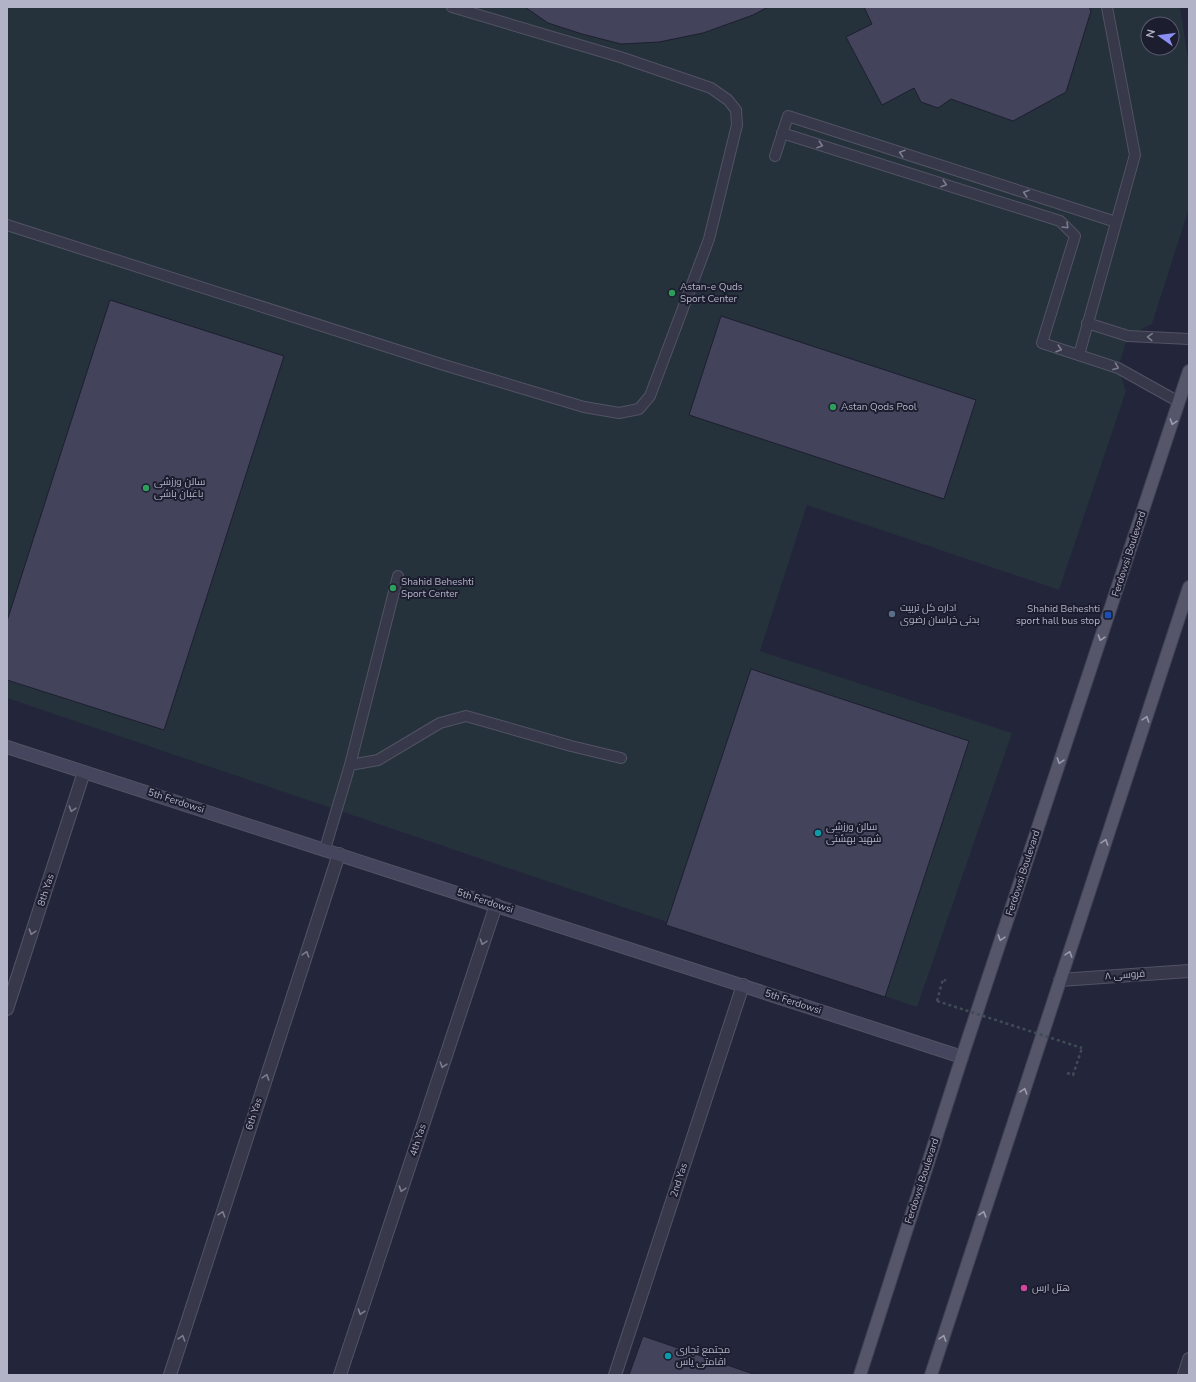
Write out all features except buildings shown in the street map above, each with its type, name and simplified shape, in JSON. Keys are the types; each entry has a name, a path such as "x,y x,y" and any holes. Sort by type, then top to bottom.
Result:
{"main road":[{"name":"Ferdowsi Boulevard","path":"860,1375 962,1057 1189,371"},
{"path":"931,1375 1189,587"}],"street":[{"name":"5th Ferdowsi","path":"7,746 962,1057"},
{"name":"8th Yas","path":"7,1009 84,772"},
{"name":"6th Yas","path":"170,1375 339,854"},
{"name":"4th Yas","path":"340,1375 496,905"},
{"name":"فروسی ۸","path":"1060,980 1189,971"},
{"name":"2nd Yas","path":"615,1375 743,986"},
{"path":"1184,1375 1189,1360"}],"lane":[{"path":"7,225 444,365 584,407 619,413 639,409 650,396 709,239 738,125 736,110 728,100 711,88 620,57 452,7"},
{"path":"1078,355 1135,155 1107,7"},
{"path":"775,156 788,116 1116,222"},
{"path":"782,133 1060,221 1075,236 1042,343 1118,368 1179,402"},
{"path":"1087,323 1128,336 1189,339"},
{"path":"325,849 350,765 398,576"},
{"path":"350,765 378,760 440,723 466,716 620,758"}],"path":[{"path":"946,981 943,979 937,1001 1082,1048 1074,1075 1067,1073"}],"shaded area":[{"path":"7,7 1180,7 1189,66 1189,208 1152,324 1128,336 1118,368 1126,391 1059,590 807,505 760,651 1012,733 917,1007 7,698"}],"place":[{"name":"Astan-e Quds Sport Center","path":"672,293"},
{"name":"Astan Qods Pool","path":"833,407"},
{"name":"سالن ورزشی باغبان باشی","path":"146,488"},
{"name":"Shahid Beheshti Sport Center","path":"393,588"},
{"name":"اداره کل تربیت بدنی خراسان رضوی","path":"892,614"},
{"name":"Shahid Beheshti sport hall bus stop","path":"1108,615"},
{"name":"سالن ورزشی شهید بهشتی","path":"818,833"},
{"name":"هتل ارس","path":"1024,1288"},
{"name":"مجتمع تجاری اقامتی یاس","path":"668,1356"}]}
